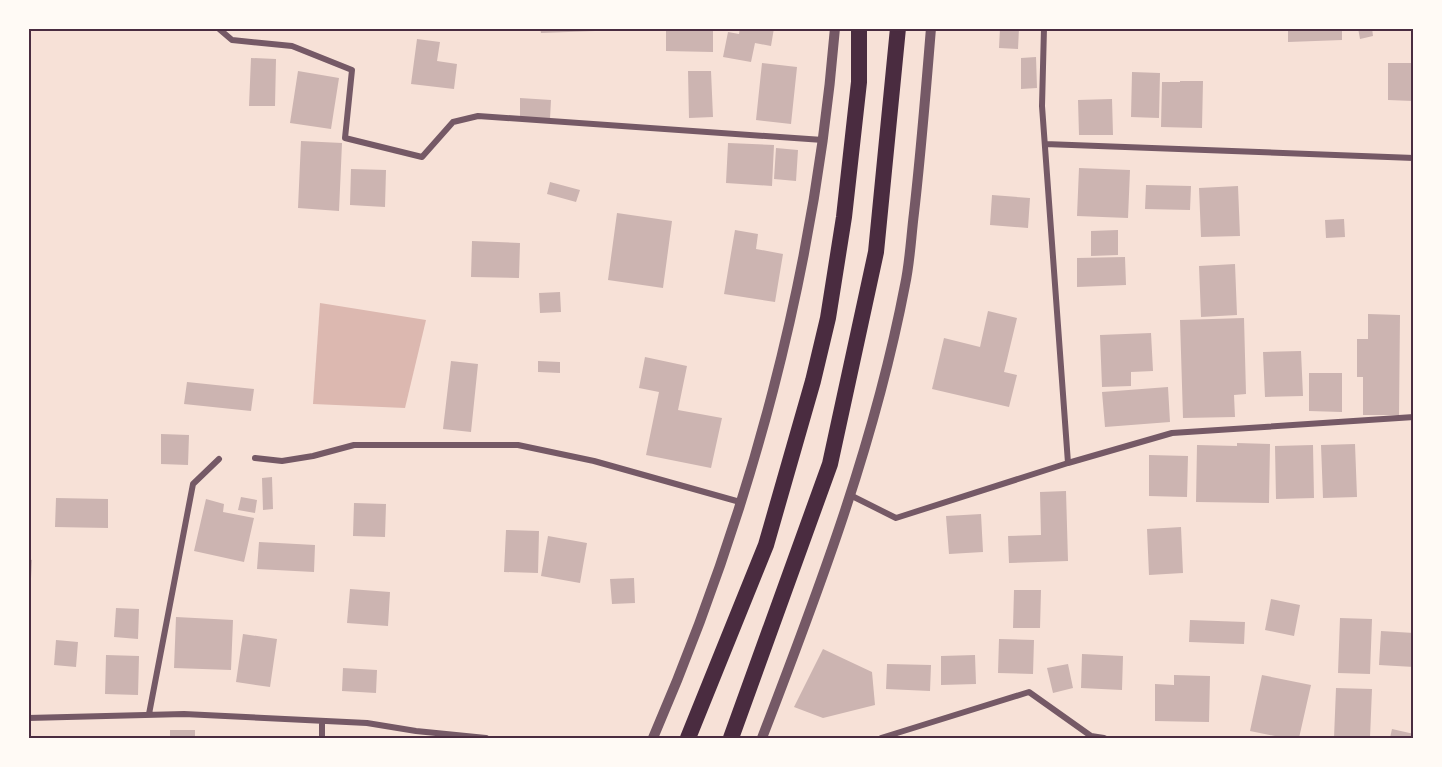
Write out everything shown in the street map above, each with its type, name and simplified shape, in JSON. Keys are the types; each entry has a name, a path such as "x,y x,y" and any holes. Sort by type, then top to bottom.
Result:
{"highway":[{"path":"688,738 766,545 813,381 828,318 844,217 859,82 859,28"},
{"path":"730,738 830,464 876,252 898,28"}],"street":[{"path":"218,28 232,40 292,46 352,70 345,138 422,157 453,122 478,116 823,140"},
{"path":"653,738 730,537 792,313 812,213 830,88 835,28"},
{"path":"762,738 823,580 852,496 878,409 906,284 923,141 931,28"},
{"path":"1044,28 1042,106 1068,463"},
{"path":"1045,144 1413,158"},
{"path":"852,496 896,518 1068,463 1172,433 1413,417"},
{"path":"255,458 282,461 313,456 354,445 518,445 606,464 741,502"},
{"path":"149,714 192,484 219,459"},
{"path":"882,738 1029,692 1091,736 1104,738"},
{"path":"28,718 184,714 367,723 416,731 486,738"},
{"path":"322,721 322,738"}],"shaded area":[{"path":"320,303 426,320 405,408 313,404"}],"building":[{"path":"540,28 595,28 595,31 541,33"},
{"path":"666,28 713,28 713,52 666,51"},
{"path":"740,28 774,28 771,46 755,43 751,62 723,57 728,32 739,34"},
{"path":"1000,28 1019,28 1018,49 999,48"},
{"path":"1288,28 1342,28 1342,40 1288,42"},
{"path":"1358,28 1372,28 1373,36 1360,39"},
{"path":"417,39 440,42 437,61 457,64 454,89 411,84"},
{"path":"1036,57 1037,88 1021,89 1021,58"},
{"path":"251,58 276,59 275,106 249,106"},
{"path":"762,63 797,67 791,124 756,120"},
{"path":"1388,63 1413,63 1413,101 1388,100"},
{"path":"298,71 339,78 331,129 290,123"},
{"path":"688,71 711,71 713,117 689,118"},
{"path":"1132,72 1160,73 1159,118 1131,117"},
{"path":"1203,81 1202,128 1161,127 1162,82"},
{"path":"520,98 551,100 550,119 520,118"},
{"path":"1112,99 1113,135 1079,135 1078,100"},
{"path":"301,141 342,143 339,211 298,208"},
{"path":"728,143 774,145 772,186 726,183"},
{"path":"776,148 798,150 796,181 774,179"},
{"path":"1079,168 1130,170 1128,218 1077,216"},
{"path":"351,169 386,170 385,207 350,205"},
{"path":"550,182 580,190 576,202 547,194"},
{"path":"1146,185 1191,186 1190,210 1145,209"},
{"path":"1238,186 1240,236 1201,237 1199,188"},
{"path":"992,195 1030,198 1028,228 990,225"},
{"path":"617,213 672,221 663,288 608,280"},
{"path":"1344,219 1345,237 1326,238 1325,220"},
{"path":"735,230 758,234 756,249 783,254 775,302 724,294"},
{"path":"1118,230 1118,255 1091,256 1091,231"},
{"path":"472,241 520,243 519,278 471,277"},
{"path":"1125,257 1126,285 1077,287 1077,258"},
{"path":"1235,264 1237,315 1201,317 1199,266"},
{"path":"560,292 561,312 540,313 539,293"},
{"path":"988,311 1017,318 1004,372 1017,375 1009,407 932,389 944,338 980,347"},
{"path":"1368,314 1400,315 1399,415 1363,415 1363,377 1357,377 1357,339 1368,339"},
{"path":"1244,318 1246,394 1234,395 1235,417 1183,418 1180,320"},
{"path":"1151,333 1153,371 1131,372 1131,386 1102,387 1100,335"},
{"path":"1301,351 1303,396 1265,397 1263,352"},
{"path":"645,357 687,366 678,410 722,418 711,468 646,455 659,392 639,388"},
{"path":"451,361 478,364 471,432 443,429"},
{"path":"538,361 560,362 560,373 538,372"},
{"path":"1309,373 1342,373 1342,412 1309,411"},
{"path":"187,382 254,389 251,411 184,404"},
{"path":"1168,387 1170,422 1105,427 1102,392"},
{"path":"161,434 189,435 188,465 161,464"},
{"path":"1237,443 1270,444 1269,503 1196,502 1197,445 1237,446"},
{"path":"1355,444 1357,497 1323,498 1321,445"},
{"path":"1313,445 1314,498 1276,499 1275,446"},
{"path":"1149,455 1188,456 1187,497 1149,496"},
{"path":"272,477 273,509 263,510 262,478"},
{"path":"1066,491 1068,561 1009,563 1008,536 1041,535 1040,492"},
{"path":"241,497 257,500 255,513 238,510"},
{"path":"56,498 108,499 108,528 55,527"},
{"path":"206,499 224,504 223,512 254,518 244,562 194,551"},
{"path":"354,503 386,504 385,537 353,536"},
{"path":"981,514 983,552 949,554 946,516"},
{"path":"1181,527 1183,573 1149,575 1147,529"},
{"path":"506,530 539,531 538,573 504,572"},
{"path":"548,536 587,543 580,583 541,576"},
{"path":"259,542 315,545 314,572 257,569"},
{"path":"28,559 32,560 30,597 28,597"},
{"path":"634,578 635,603 612,604 610,579"},
{"path":"350,589 390,592 388,626 347,623"},
{"path":"1014,590 1041,590 1040,628 1013,628"},
{"path":"1271,599 1300,605 1294,636 1265,630"},
{"path":"116,608 139,609 138,639 114,637"},
{"path":"176,617 233,620 231,670 174,668"},
{"path":"1340,618 1372,619 1370,674 1338,673"},
{"path":"1190,620 1245,622 1244,644 1189,642"},
{"path":"1381,631 1414,633 1414,667 1379,665"},
{"path":"243,634 277,639 270,687 236,682"},
{"path":"999,639 1034,640 1033,674 998,673"},
{"path":"56,640 78,642 76,667 54,665"},
{"path":"823,649 872,672 875,705 823,718 794,707"},
{"path":"1082,654 1123,656 1122,690 1081,688"},
{"path":"106,655 139,656 138,695 105,694"},
{"path":"975,655 976,684 941,685 941,656"},
{"path":"887,664 931,665 930,691 886,689"},
{"path":"1068,664 1073,688 1053,693 1047,668"},
{"path":"343,668 377,670 376,693 342,691"},
{"path":"1174,675 1210,676 1209,722 1155,721 1155,684 1174,685"},
{"path":"1262,675 1311,685 1299,738 1285,738 1250,731"},
{"path":"1336,688 1372,689 1370,738 1334,738"},
{"path":"1392,729 1414,734 1414,738 1390,738"},
{"path":"170,730 195,730 195,738 170,738"}]}
